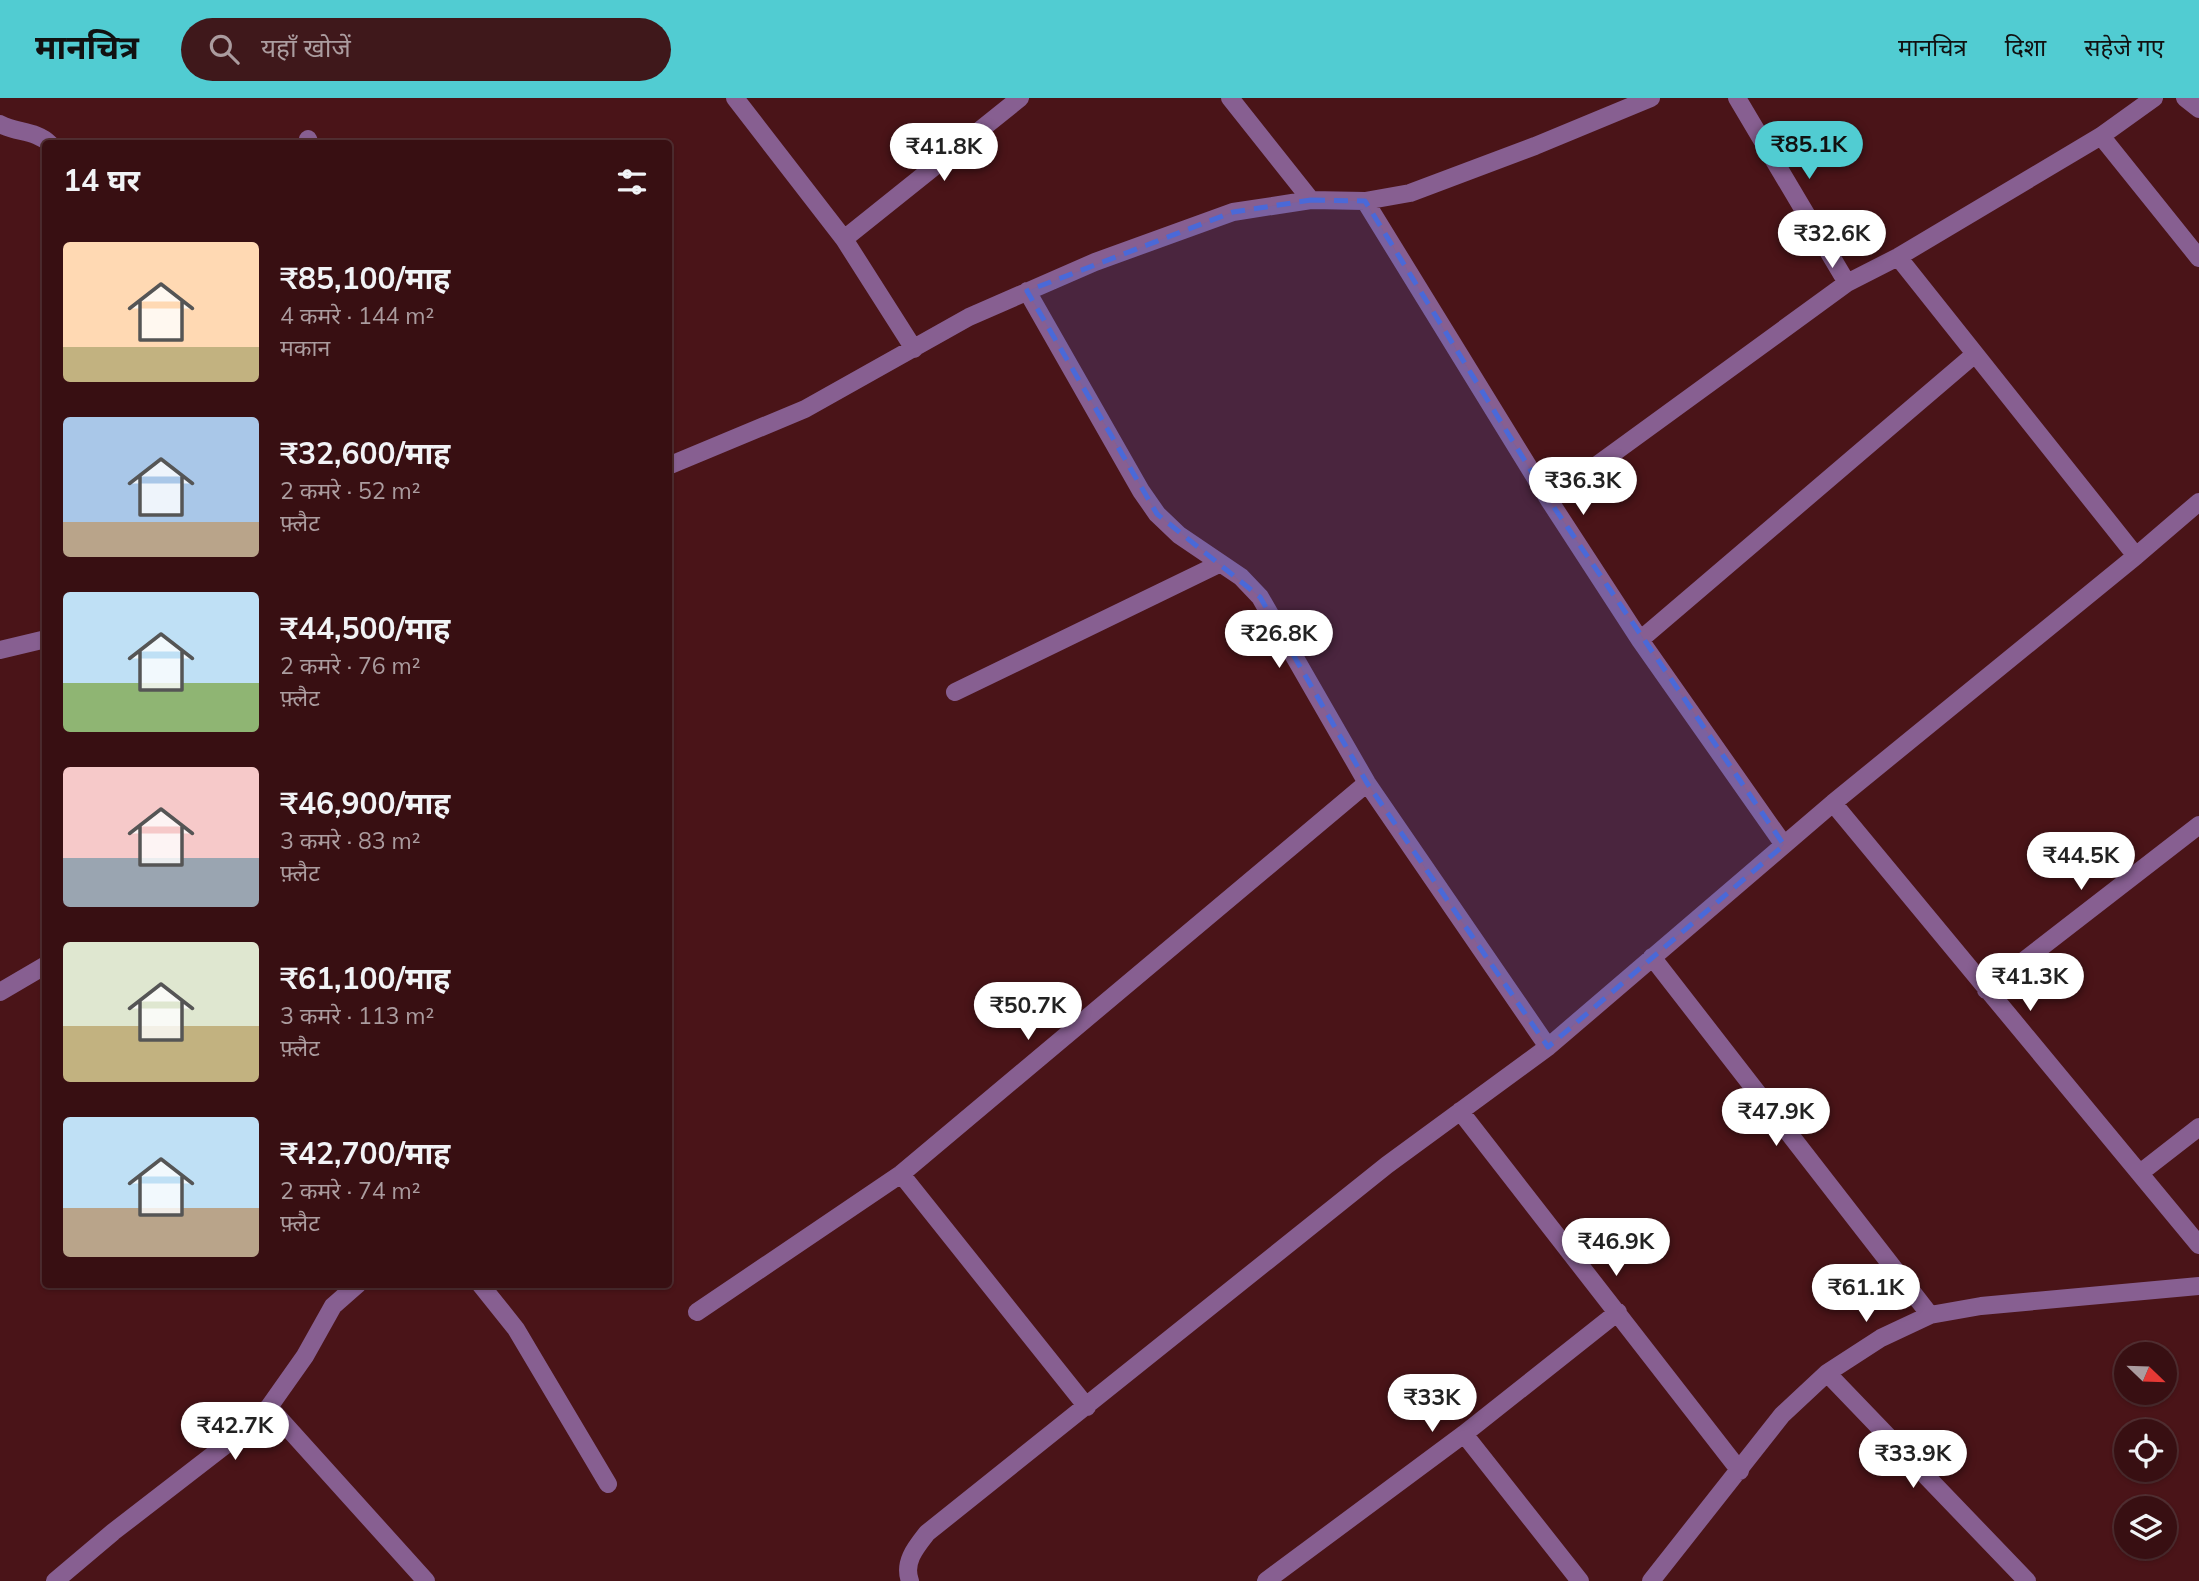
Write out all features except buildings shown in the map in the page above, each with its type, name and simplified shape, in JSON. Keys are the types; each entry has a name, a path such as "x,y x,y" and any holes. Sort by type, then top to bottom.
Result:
{"street":[{"path":"735,98 844,239 914,349"},
{"path":"844,239 1020,98"},
{"path":"1230,98 1311,200"},
{"path":"672,464 805,408 969,317 1095,262 1233,212 1311,200 1365,201 1410,193 1535,146 1651,98"},
{"path":"1737,98 1847,284"},
{"path":"1549,500 1847,284 1898,257 2101,136 2154,98"},
{"path":"2185,98 2199,109"},
{"path":"0,124 9,129 33,133 44,140"},
{"path":"2101,136 2199,258"},
{"path":"1365,201 1549,500 1640,640 1784,845"},
{"path":"1898,257 2136,556"},
{"path":"1027,291 1141,491 1157,514 1179,535 1241,577 1259,597 1367,783 1548,1047"},
{"path":"1640,640 1975,354"},
{"path":"910,1581 908,1576 911,1552 928,1533 1387,1165 1548,1047 1833,803 2199,502"},
{"path":"955,692 1219,564"},
{"path":"0,650 42,640"},
{"path":"697,1312 901,1174 1367,783"},
{"path":"1833,803 2199,1245"},
{"path":"1986,990 2199,825"},
{"path":"1652,957 1930,1315"},
{"path":"0,992 42,967"},
{"path":"1460,1111 1740,1471"},
{"path":"2140,1173 2199,1127"},
{"path":"901,1174 1087,1407"},
{"path":"1651,1581 1782,1415 1827,1373 1881,1338 1930,1315 1981,1306 2199,1286"},
{"path":"55,1581 113,1532 236,1437 269,1407 305,1356 332,1306 354,1288"},
{"path":"483,1288 516,1329 608,1484"},
{"path":"1266,1581 1464,1434 1618,1312"},
{"path":"1827,1373 2026,1581"},
{"path":"269,1407 426,1581"},
{"path":"1464,1434 1580,1581"}],"highlighted area":[{"path":"1311,200 1365,201 1549,500 1784,845 1548,1047 1367,783 1260,597 1157,514 1027,291 1233,212"}]}
